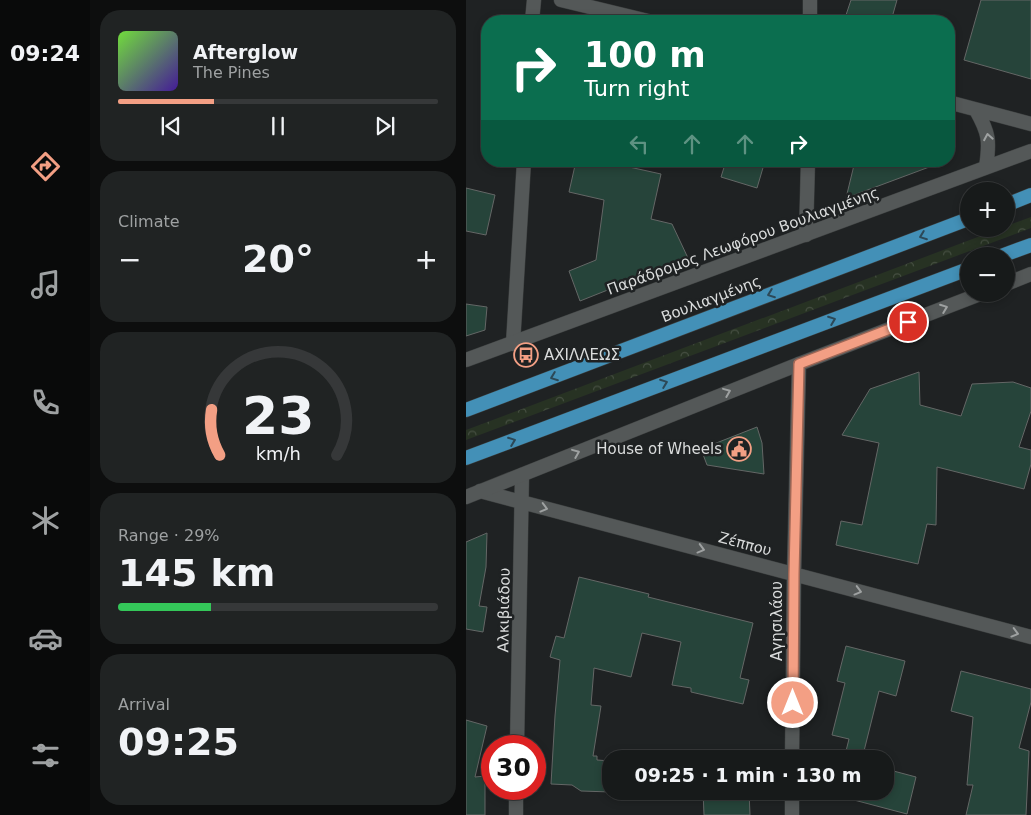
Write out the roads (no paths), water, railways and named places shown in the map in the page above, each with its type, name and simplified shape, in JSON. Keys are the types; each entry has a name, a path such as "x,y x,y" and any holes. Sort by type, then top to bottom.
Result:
{"main road":[{"path":"1015,201 1031,195"},
{"name":"Βουλιαγμένης","path":"466,410 960,222"},
{"path":"1015,251 1031,245"},
{"path":"466,458 960,272"}],"street":[{"path":"533,15 534,0"},
{"path":"561,0 623,15"},
{"path":"810,0 810,15"},
{"path":"955,104 1031,124"},
{"path":"976,110 986,127 989,148 986,167"},
{"name":"Παράδρομος Λεωφόρου Βουλιαγμένης","path":"466,360 1031,151"},
{"path":"513,344 524,167"},
{"path":"806,235 808,167"},
{"path":"1015,280 1031,274"},
{"path":"466,496 960,302"},
{"name":"Αγησιλάου","path":"792,750 799,364"},
{"name":"Αλκιβιάδου","path":"517,735 522,474"},
{"name":"Ζέππου","path":"480,491 1031,637"},
{"path":"516,800 516,815"},
{"path":"792,800 792,815"}],"place":[{"name":"ΑΧΙΛΛΕΩΣ","path":"526,355"},
{"name":"House of Wheels","path":"739,449"}]}
